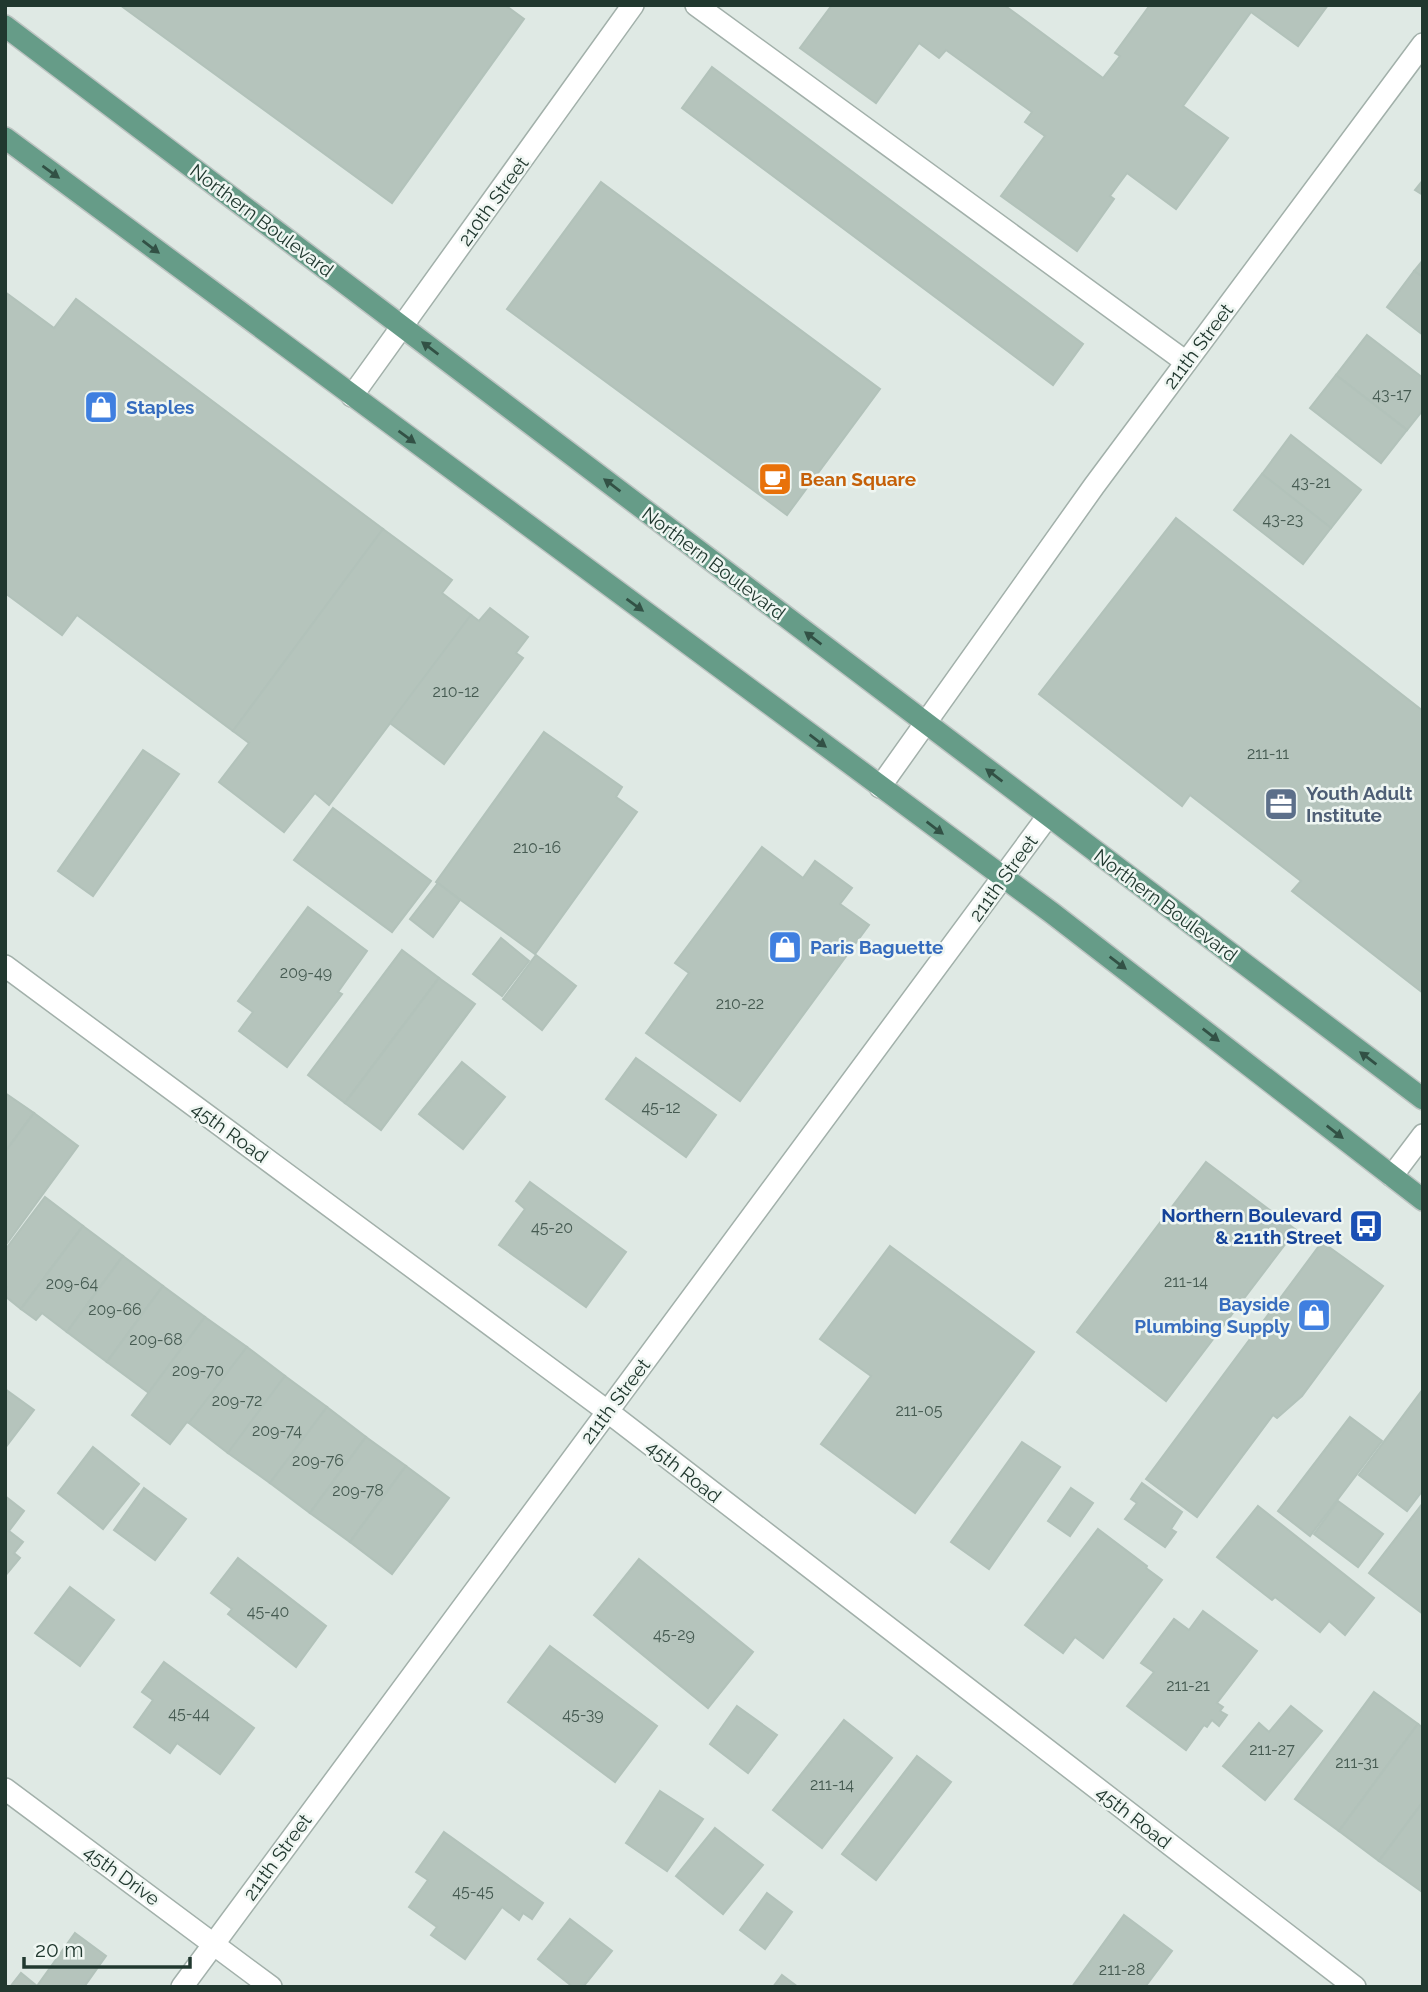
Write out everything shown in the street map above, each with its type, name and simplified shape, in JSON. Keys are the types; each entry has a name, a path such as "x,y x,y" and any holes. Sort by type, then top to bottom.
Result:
{"main road":[{"name":"Northern Boulevard","path":"5,26 1423,1099"},
{"path":"5,138 1161,996 1423,1200"}],"street":[{"name":"210th Street","path":"352,396 633,5"},
{"path":"696,5 1186,362"},
{"name":"211th Street","path":"880,787 1094,486 1423,44"},
{"name":"211th Street","path":"182,1987 1048,816"},
{"name":"45th Road","path":"5,966 607,1411 1355,1987"},
{"path":"1392,1176 1423,1135"},
{"name":"45th Drive","path":"5,1789 271,1987"}],"building":[{"path":"120,5 505,5 524,19 392,203"},
{"path":"832,5 1004,5 1103,78 1120,56 1115,53 1150,5 1328,5 1298,46 1251,12 1183,106 1228,138 1176,209 1127,173 1110,196 1114,199 1077,251 1001,196 1045,136 1025,122 1032,112 946,50 939,58 919,43 876,103 800,48"},
{"path":"712,67 1083,344 1053,385 682,108"},
{"path":"1423,180 1423,195 1415,190"},
{"path":"601,182 880,389 787,515 507,309"},
{"path":"1423,260 1423,277 1414,271"},
{"path":"1414,271 1423,277 1423,335 1387,307"},
{"path":"5,292 54,328 76,299 383,529 233,731 77,615 62,635 5,593"},
{"path":"1367,335 1423,378 1423,410 1407,430 1336,375"},
{"path":"1336,375 1407,430 1381,463 1310,408"},
{"path":"1291,435 1361,490 1331,528 1262,474"},
{"path":"1262,474 1331,528 1303,564 1234,510"},
{"path":"1176,518 1423,711 1423,993 1292,891 1301,881 1190,795 1182,806 1039,694"},
{"path":"383,529 452,580 442,593 471,615 329,805 315,793 284,832 219,782 249,743 233,731"},
{"path":"490,608 528,637 516,653 523,658 444,764 390,723 471,615 479,621"},
{"path":"544,732 622,787 616,797 637,812 535,954 436,882"},
{"path":"143,750 179,774 93,896 58,871"},
{"path":"333,808 431,881 392,932 294,860"},
{"path":"762,847 803,878 815,861 852,888 840,904 869,925 740,1101 646,1033 689,973 675,963"},
{"path":"438,883 460,900 433,937 410,919"},
{"path":"308,907 367,951 338,992 342,994 287,1067 239,1031 253,1012 238,1001"},
{"path":"501,938 529,961 502,996 473,974"},
{"path":"402,950 439,978 345,1103 308,1075"},
{"path":"536,955 576,986 542,1030 503,999"},
{"path":"439,978 475,1004 381,1130 345,1103"},
{"path":"636,1058 716,1115 686,1157 606,1099"},
{"path":"462,1062 505,1097 463,1149 419,1114"},
{"path":"5,1093 34,1113 5,1152"},
{"path":"34,1113 78,1146 5,1246 5,1152"},
{"path":"1206,1162 1296,1230 1166,1401 1077,1332"},
{"path":"530,1182 626,1252 586,1307 499,1245 525,1209 516,1201"},
{"path":"45,1197 83,1226 21,1309 5,1296 5,1250"},
{"path":"83,1226 123,1256 67,1332 42,1313 36,1320 21,1309"},
{"path":"1322,1242 1383,1286 1302,1396 1277,1418 1273,1415 1197,1517 1146,1479"},
{"path":"890,1246 1034,1352 915,1513 821,1444 871,1376 820,1339"},
{"path":"123,1256 163,1286 107,1362 67,1332"},
{"path":"163,1286 205,1317 149,1393 107,1362"},
{"path":"205,1317 247,1347 170,1444 132,1415"},
{"path":"247,1347 285,1376 228,1453 189,1423"},
{"path":"285,1376 327,1407 270,1483 228,1453"},
{"path":"5,1389 34,1410 5,1448"},
{"path":"1423,1389 1423,1490 1407,1511 1359,1475"},
{"path":"327,1407 366,1437 310,1513 270,1483"},
{"path":"1350,1417 1382,1441 1310,1536 1278,1511"},
{"path":"366,1437 406,1466 350,1542 310,1513"},
{"path":"1022,1442 1060,1467 989,1569 951,1542"},
{"path":"93,1447 139,1484 103,1529 58,1493"},
{"path":"406,1466 449,1498 392,1574 350,1542"},
{"path":"1142,1483 1182,1512 1171,1529 1176,1532 1165,1547 1125,1519 1137,1503 1131,1499"},
{"path":"144,1488 186,1519 155,1560 114,1530"},
{"path":"1071,1488 1093,1503 1070,1536 1048,1521"},
{"path":"5,1496 24,1511 9,1531 23,1542 14,1553 20,1558 5,1576"},
{"path":"1338,1501 1383,1534 1358,1567 1314,1534"},
{"path":"1423,1503 1423,1614 1369,1573"},
{"path":"1258,1506 1374,1598 1345,1635 1329,1621 1320,1632 1275,1597 1272,1600 1217,1557"},
{"path":"1098,1529 1162,1580 1103,1658 1075,1637 1063,1653 1025,1625"},
{"path":"238,1558 326,1626 296,1667 228,1614 232,1609 211,1593"},
{"path":"639,1559 753,1652 708,1708 594,1615"},
{"path":"70,1587 114,1620 80,1666 35,1633"},
{"path":"1203,1611 1257,1651 1217,1703 1223,1707 1220,1711 1227,1715 1219,1726 1212,1720 1207,1727 1204,1725 1186,1750 1127,1706 1154,1672 1141,1663 1174,1619 1189,1630"},
{"path":"550,1646 657,1726 615,1782 508,1702"},
{"path":"164,1662 254,1728 220,1774 177,1743 170,1753 134,1727 153,1700 142,1692"},
{"path":"1374,1692 1418,1724 1339,1831 1295,1799"},
{"path":"737,1706 777,1735 748,1773 710,1744"},
{"path":"1291,1706 1322,1731 1265,1800 1223,1766 1259,1723 1269,1732"},
{"path":"844,1720 892,1758 822,1848 773,1810"},
{"path":"1418,1724 1423,1728 1423,1802 1379,1861 1339,1831"},
{"path":"917,1756 951,1782 876,1880 842,1854"},
{"path":"660,1791 703,1819 667,1871 626,1843"},
{"path":"1423,1802 1423,1888 1421,1891 1379,1861"},
{"path":"715,1828 763,1865 723,1914 676,1876"},
{"path":"444,1832 543,1903 532,1919 523,1913 519,1920 502,1907 465,1959 431,1935 437,1927 409,1907 428,1880 416,1872"},
{"path":"767,1893 792,1912 765,1949 740,1930"},
{"path":"1124,1915 1172,1951 1145,1987 1072,1987"},
{"path":"570,1919 612,1951 583,1987 573,1987 538,1959"},
{"path":"75,1933 106,1956 84,1987 10,1987 21,1973 37,1986"},
{"path":"782,1975 798,1987 773,1987"}],"place":[{"name":"Staples","path":"101,407"},
{"name":"Bean Square","path":"775,479"},
{"name":"Youth Adult Institute","path":"1281,804"},
{"name":"Paris Baguette","path":"785,947"},
{"name":"Northern Boulevard & 211th Street","path":"1366,1226"},
{"name":"Bayside Plumbing Supply","path":"1314,1315"}]}
